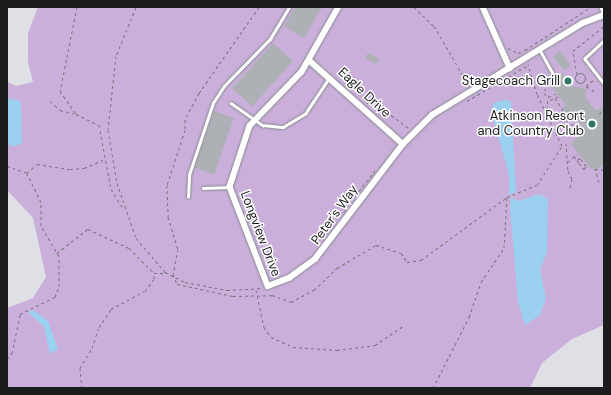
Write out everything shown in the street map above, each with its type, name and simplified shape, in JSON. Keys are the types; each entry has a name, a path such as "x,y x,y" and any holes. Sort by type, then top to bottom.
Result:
{"street":[{"name":"Longview Drive","path":"268,286 230,187 255,120 309,60 339,7"},
{"path":"483,7 510,68"},
{"name":"Peter's Way","path":"268,286 303,270 326,248 402,144 444,107 526,58 604,15"},
{"name":"Eagle Drive","path":"309,60 330,77 402,144"}],"lane":[{"path":"188,197 189,175 213,103 224,86 270,39 289,7"},
{"path":"600,7 604,15"},
{"path":"604,41 586,59 604,83"},
{"path":"540,50 553,73"},
{"path":"231,103 255,120 276,129 300,118 330,77"},
{"path":"203,188 230,187"}],"path":[{"path":"76,114 60,91 77,7"},
{"path":"125,210 110,144 110,96 119,43 136,7"},
{"path":"259,7 199,93 185,119 185,130 167,185 168,217 178,250 173,277 177,284 233,296 257,294 294,301 324,282 337,268 376,245 401,253 407,262 421,260 507,197 528,190 542,179 562,146 557,130 537,94 526,58 522,51"},
{"path":"414,7 434,26 468,86"},
{"path":"504,43 511,51 522,51 591,7"},
{"path":"577,74 584,74 584,82 576,81 577,74 573,51 604,26"},
{"path":"460,104 528,65"},
{"path":"550,100 543,88 553,73"},
{"path":"594,91 586,86 595,79"},
{"path":"548,97 554,94"},
{"path":"550,100 560,96"},
{"path":"555,98 568,121 574,128"},
{"path":"50,100 60,110 76,114 99,125 103,160 111,189 125,210 145,253 165,272 173,277 227,290 255,290 268,286"},
{"path":"547,110 550,100"},
{"path":"366,106 372,101 411,129"},
{"path":"557,130 568,121"},
{"path":"566,143 568,171 572,179 570,188"},
{"path":"568,163 578,153"},
{"path":"567,155 574,157 584,168 586,166 580,158 577,160"},
{"path":"27,173 37,164 70,169 84,168 103,160"},
{"path":"7,166 27,173 41,202 41,226 57,254 57,294 20,314 12,353 7,359"},
{"path":"351,202 377,168"},
{"path":"599,182 595,169 604,170"},
{"path":"434,388 469,317 481,282 504,248 507,197"},
{"path":"331,232 333,216 348,206"},
{"path":"57,254 88,229 129,248 154,273 154,279 145,290 111,309 99,327 92,348 80,368 82,388"},
{"path":"154,273 165,272"},
{"path":"255,290 264,327 271,337 293,347 337,350 375,345 403,326"}],"shaded area":[{"path":"38,7 604,7 604,325 572,339 542,363 530,388 7,388 7,308 33,298 46,277 33,218 7,190 7,82 16,86 33,82 28,62 28,33"}],"water":[{"path":"7,98 20,101 21,108 22,143 13,147 7,143"},
{"path":"504,100 511,101 516,192 509,195 509,175 491,111 494,103"},
{"path":"539,194 548,199 547,251 540,270 546,298 540,315 525,325 518,302 510,207 511,198 519,201"},
{"path":"33,310 48,321 58,349 50,354 44,327 28,312"}],"building":[{"path":"295,7 322,7 304,38 284,26"},
{"path":"273,43 293,61 252,106 232,88"},
{"path":"560,51 571,65 564,71 553,57"},
{"path":"368,53 379,58 376,64 365,58"},
{"name":"Atkinson Resort and Country Club","path":"563,73 573,86 587,89 585,97 596,111 604,105 604,164 597,170 590,168 571,144 585,129 571,114 568,116 562,108 566,105 549,85"},
{"path":"214,111 234,118 214,175 194,168"}],"place":[{"name":"Stagecoach Grill","path":"568,81"},
{"name":"Atkinson Resort and Country Club","path":"592,124"}]}
